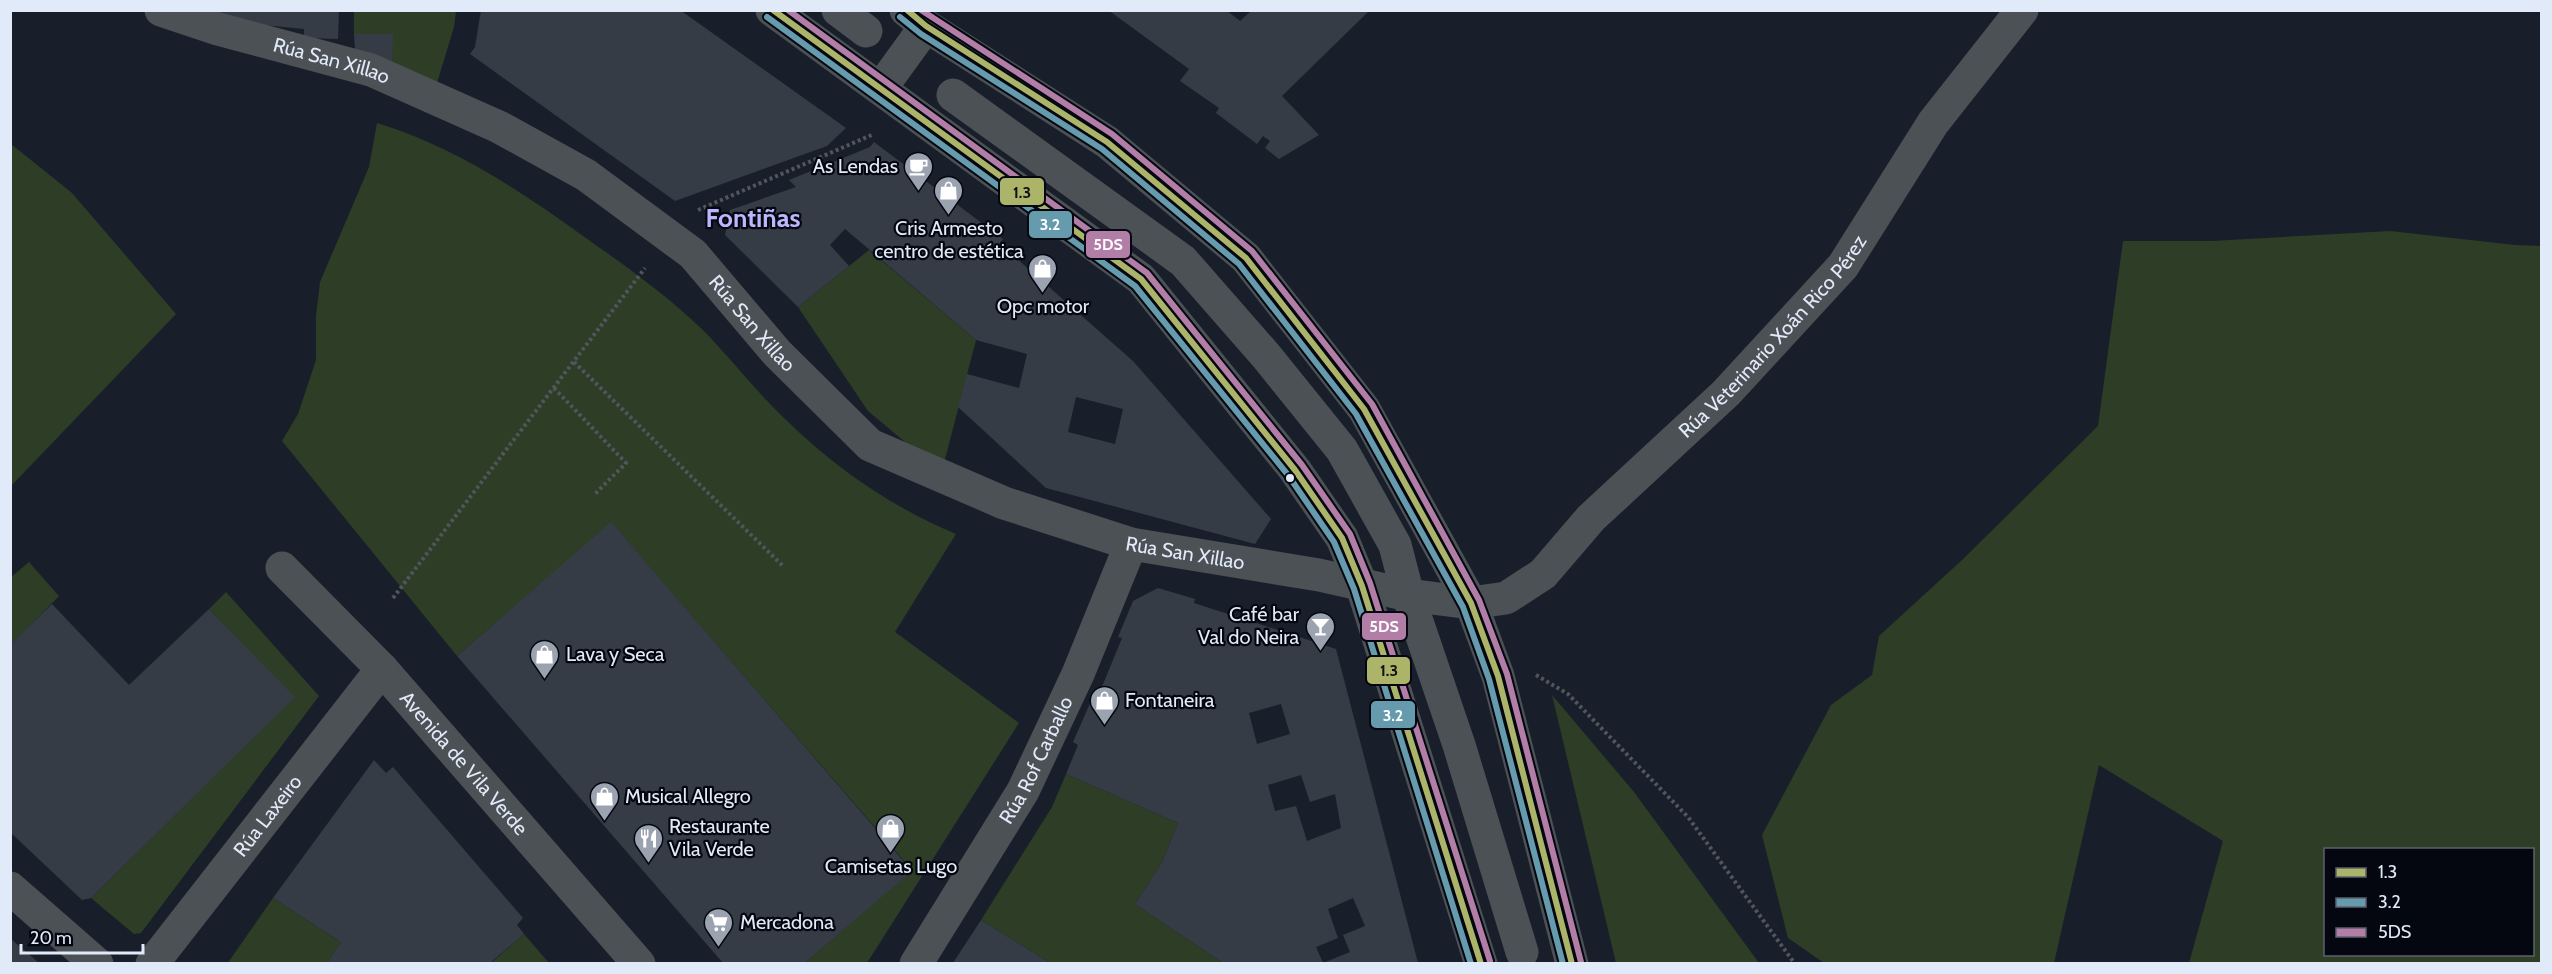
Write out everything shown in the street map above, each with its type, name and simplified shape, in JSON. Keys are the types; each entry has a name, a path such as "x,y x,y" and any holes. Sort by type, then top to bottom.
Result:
{"street":[{"name":"Rúa San Xillao","path":"161,10 218,29 371,70 499,127 586,175 693,254 777,353 870,445 1004,503 1131,544 1319,575 1408,595"},
{"path":"772,10 1141,279 1295,470 1342,538 1362,586 1481,963"},
{"path":"838,10 866,31"},
{"name":"Rúa Veterinario Xoán Rico Pérez","path":"1408,595 1471,603 1506,598 1543,573 1591,518 1726,393 1843,266 1934,123 2022,10"},
{"path":"881,88 916,18 1107,141 1246,258 1364,410 1471,603 1498,676 1572,963"},
{"path":"953,95 1183,261 1267,357 1342,450 1395,545 1408,595 1459,745 1522,951"},
{"name":"Rúa Rof Carballo","path":"916,963 1023,791 1078,674 1131,544"},
{"name":"Avenida de Vila Verde","path":"282,568 382,669 639,963"},
{"name":"Rúa Laxeiro","path":"152,963 382,669"},
{"path":"10,888 97,963"}],"path":[{"path":"690,213 874,134"},
{"path":"393,598 645,268"},
{"path":"574,362 784,567"},
{"path":"554,388 626,463 595,494"},
{"path":"1530,671 1568,694 1688,816 1795,963"}],"green space":[{"path":"354,11 456,11 454,27 437,83 392,65 392,34 354,34"},
{"path":"377,123 432,144 484,171 534,202 611,256 691,319 791,425 834,462 881,495 956,534 895,632 1019,723 867,963 805,963 912,870 611,523 457,656 282,441 298,414 316,360 316,316 320,282 369,167"},
{"path":"11,144 72,193 176,314 11,486"},
{"path":"2390,231 2541,246 2541,963 2189,963 2223,841 2099,765 2054,963 1824,963 1788,938 1762,835 1831,705 1872,675 1879,636 1962,560 2098,426 2123,241 2212,241"},
{"path":"869,250 976,340 943,467 917,452 868,411 798,307"},
{"path":"29,562 59,596 11,645 10,578"},
{"path":"226,592 319,696 141,933 134,934 91,898 294,697 209,609"},
{"path":"1552,695 1634,792 1759,963 1616,963"},
{"path":"1066,774 1178,823 1162,862 1135,904 1223,963 1050,963 981,920 1052,807"},
{"path":"273,898 341,942 327,963 227,964"},
{"path":"524,934 549,963 490,964"}],"building":[{"path":"176,10 339,10 338,39 304,38 304,29 224,21"},
{"path":"481,10 680,10 846,128 827,146 675,201 470,54 475,47"},
{"path":"1108,10 1226,10 1240,21 1252,10 1370,10 1282,96 1319,135 1279,159 1265,148 1270,141 1263,136 1257,144 1216,113 1219,108 1180,81 1189,69"},
{"path":"354,34 393,34 392,65 356,65"},
{"path":"874,142 1003,239 1000,244 1133,361 1271,519 1255,544 1046,488 958,407 967,374 1019,388 1027,354 976,340 845,229 830,245 849,266 798,307 725,235 730,210 796,187 789,180 870,147","holes":["1076,397 1123,409 1115,444 1068,432"]},
{"path":"611,522 912,871 805,963 723,963 457,656"},
{"path":"1158,588 1195,599 1194,603 1336,649 1418,963 1323,963 1223,963 1135,904 1162,862 1178,823 1066,774 1078,745 1073,742 1095,692 1099,694 1122,638 1118,637 1133,601","holes":["1281,704 1290,734 1257,744 1249,713","1301,775 1310,802 1335,794 1341,828 1307,841 1296,806 1275,811 1268,785","1353,898 1365,926 1343,935 1350,952 1323,963 1316,947 1338,938 1328,909"]},
{"path":"52,604 129,685 209,609 295,697 91,898 82,900 10,832 10,645"},
{"path":"374,760 386,773 393,767 523,918 517,925 524,934 490,963 327,963 341,942 273,898"},
{"path":"981,920 1050,963 953,963"},
{"path":"10,938 39,963 10,963"}],"transit line":[{"name":"1.3","path":"773,10 1141,279 1295,470 1342,538 1362,586 1481,964"},
{"name":"5DS","path":"788,10 1147,273 1302,465 1350,534 1370,583 1490,961"},
{"name":"1.3","path":"907,10 926,26 1107,142 1246,258 1364,409 1471,603 1498,676 1572,964"},
{"name":"5DS","path":"921,10 1112,134 1252,251 1372,404 1479,600 1507,674 1581,962"},
{"name":"3.2","path":"767,17 1135,286 1288,475 1334,542 1354,589 1471,964"},
{"name":"3.2","path":"900,17 921,34 1102,149 1239,264 1356,414 1463,607 1489,679 1563,964"}],"place":[{"name":"As Lendas","path":"919,192"},
{"name":"Cris Armesto centro de estética","path":"949,216"},
{"name":"Opc motor","path":"1043,294"},
{"name":"Café bar Val do Neira","path":"1320,652"},
{"name":"Lava y Seca","path":"545,680"},
{"name":"Fontaneira","path":"1104,726"},
{"name":"Musical Allegro","path":"604,822"},
{"name":"Camisetas Lugo","path":"891,854"},
{"name":"Restaurante Vila Verde","path":"648,864"},
{"name":"Mercadona","path":"719,948"}],"district":[{"name":"Fontiñas","path":"753,218"}]}
